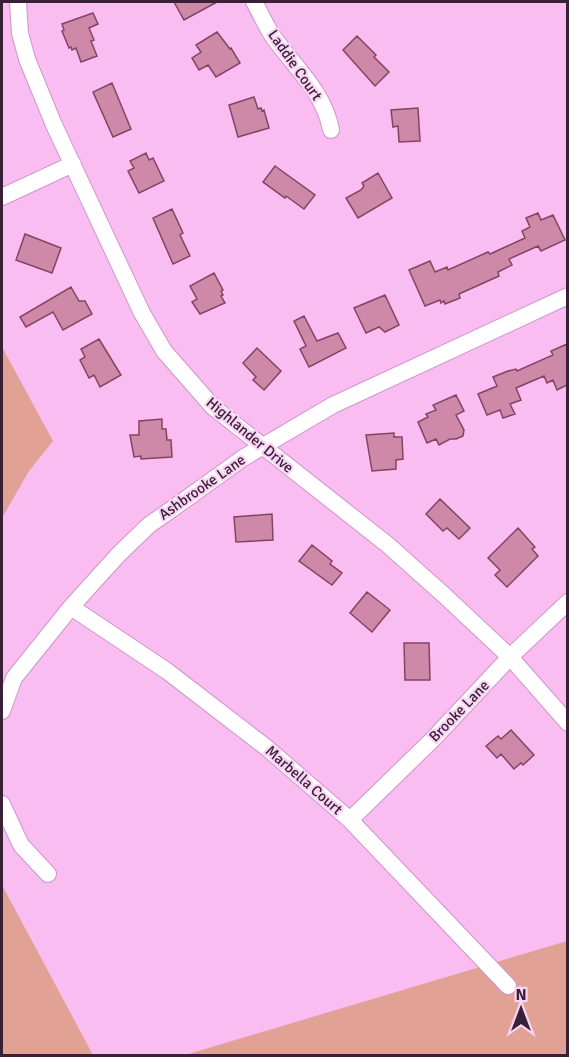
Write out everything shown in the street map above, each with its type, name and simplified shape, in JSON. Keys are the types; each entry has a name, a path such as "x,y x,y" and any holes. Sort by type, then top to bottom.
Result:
{"street":[{"name":"Highlander Drive","path":"18,2 20,33 27,59 54,125 142,313 164,351 213,407 388,545 510,657 567,723"},
{"name":"Laddie Court","path":"254,2 271,33 317,93 328,116 331,130"},
{"path":"2,197 73,164"},
{"name":"Ashbrooke Lane","path":"2,711 14,678 71,607 149,525 261,447 333,405 567,296"},
{"name":"Brooke Lane","path":"350,820 567,602"},
{"name":"Marbella Court","path":"71,607 167,671 267,748 350,820 508,986"},
{"path":"2,804 21,845 48,874"}],"shaded area":[{"path":"2,347 53,441 29,471 2,518"},
{"path":"2,885 93,1055 2,1055"},
{"path":"567,941 567,1055 185,1055"}],"building":[{"path":"174,2 217,2 184,20"},
{"path":"93,13 98,24 89,28 97,56 81,62 76,48 72,50 71,47 69,48 62,31 64,30 62,24"},
{"path":"217,32 240,63 216,77 208,65 199,70 192,58 201,52 196,45"},
{"path":"357,36 389,72 375,86 343,50"},
{"path":"112,83 131,129 113,137 93,92"},
{"path":"254,97 258,109 264,110 269,128 238,137 229,105"},
{"path":"418,108 420,141 399,142 398,126 393,127 391,110"},
{"path":"146,153 149,160 153,158 164,181 139,193 128,171 134,168 130,161"},
{"path":"275,166 315,195 304,209 263,182"},
{"path":"378,173 392,198 358,218 346,198 361,190 364,186 362,183"},
{"path":"172,209 183,233 180,235 190,256 173,264 153,218"},
{"path":"538,213 541,220 553,215 565,240 541,251 538,246 509,259 512,265 498,272 499,276 459,294 460,298 445,304 440,300 425,306 409,270 430,261 435,272 447,267 448,270 488,252 490,254 525,238 522,231 530,227 526,218"},
{"path":"25,234 61,248 52,273 16,260"},
{"path":"214,273 223,290 221,296 225,303 200,314 192,302 197,299 190,286"},
{"path":"71,287 79,301 85,301 92,314 63,330 53,312 26,327 20,317"},
{"path":"385,295 399,325 385,332 379,327 366,333 354,308"},
{"path":"304,316 317,341 338,333 346,348 309,367 300,349 306,346 294,321"},
{"path":"99,339 121,375 100,387 94,375 89,378 80,360 85,357 81,349"},
{"path":"567,344 567,385 557,390 553,380 547,383 544,376 516,388 521,400 510,404 515,414 503,418 500,410 487,415 478,394 497,386 493,377 516,369 517,371 553,355 551,351"},
{"path":"257,348 281,371 264,390 253,380 256,377 243,363"},
{"path":"456,395 464,411 456,415 464,430 463,436 439,445 436,439 427,443 418,422 428,417 426,414 436,410 433,405"},
{"path":"162,419 162,429 166,429 167,440 171,440 172,457 141,459 141,456 134,457 130,435 139,435 139,421"},
{"path":"394,433 394,437 402,437 403,459 396,460 396,469 372,471 366,435"},
{"path":"440,499 470,528 459,539 447,528 443,531 426,514"},
{"path":"272,514 273,540 236,542 234,517"},
{"path":"518,528 535,547 532,549 538,556 507,587 495,575 500,570 488,558"},
{"path":"312,545 332,561 330,564 342,573 332,585 299,561"},
{"path":"367,592 390,610 372,632 350,613"},
{"path":"404,643 429,643 430,680 405,680"},
{"path":"511,730 534,755 523,765 521,763 514,769 501,754 497,758 486,746 498,736 501,739"}]}
